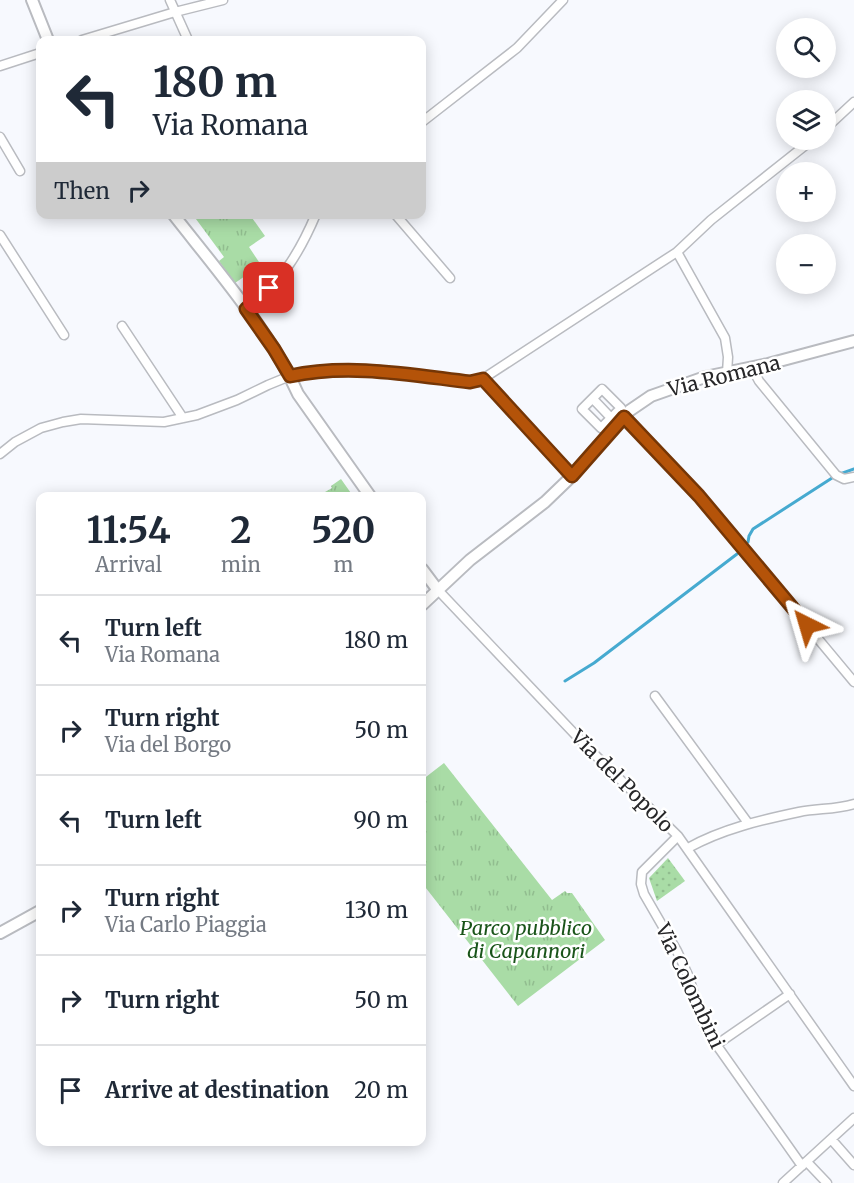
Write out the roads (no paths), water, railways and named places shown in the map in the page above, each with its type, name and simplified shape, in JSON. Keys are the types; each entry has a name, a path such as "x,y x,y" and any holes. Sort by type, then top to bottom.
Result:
{"street":[{"path":"32,0 46,36"},
{"path":"170,0 186,36"},
{"path":"95,36 223,0"},
{"path":"426,119 518,48 563,0"},
{"path":"0,66 36,54"},
{"path":"836,119 854,102"},
{"path":"0,137 20,171"},
{"path":"0,454 15,442 41,428 67,421 81,419 165,422 237,400 290,376 378,370 470,382 483,379 677,252 711,220 799,150"},
{"path":"177,219 274,349 298,394 367,492"},
{"path":"246,309 293,261 302,247 314,219"},
{"path":"399,219 450,278"},
{"path":"0,235 64,335"},
{"path":"677,252 725,338 728,357 727,373"},
{"path":"122,326 183,418"},
{"name":"Via Romana","path":"426,600 478,554 545,502 572,476 617,420 638,404 659,392 705,377 752,368 854,341"},
{"path":"752,368 759,381 836,475 843,479 854,477"},
{"path":"483,379 572,476"},
{"path":"602,389 621,408 617,420 600,428 582,409 602,389"},
{"path":"594,400 699,496 854,682"},
{"path":"426,574 437,589"},
{"name":"Via del Popolo","path":"437,589 587,747 688,848 748,823 802,812 831,810 854,804"},
{"path":"655,696 748,823"},
{"name":"Via Colombini","path":"678,836 642,872 641,884 644,894 681,959 694,992 700,1016 716,1045 804,1164 826,1183"},
{"path":"688,848 854,1086"},
{"path":"0,933 36,913"},
{"path":"716,1045 790,994"},
{"path":"783,1183 854,1118"},
{"path":"831,1138 854,1166"}],"waterway":[{"path":"840,474 854,469"},
{"path":"748,542 753,529 832,478"},
{"path":"565,681 594,663 737,554"}],"park label":[{"name":"Parco pubblico di Capannori","path":"526,940"}]}
